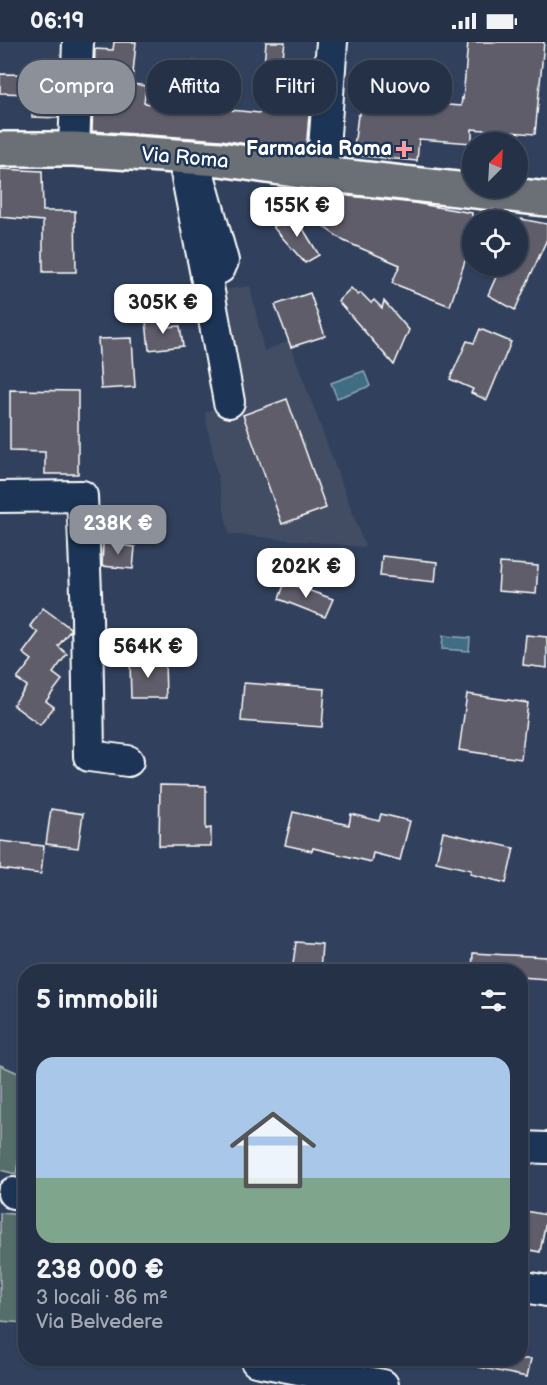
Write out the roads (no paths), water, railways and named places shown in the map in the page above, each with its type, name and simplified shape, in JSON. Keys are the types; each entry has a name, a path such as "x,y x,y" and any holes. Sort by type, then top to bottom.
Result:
{"main road":[{"name":"Via Roma","path":"3,144 220,159 322,174 547,199"}],"street":[{"path":"74,149 78,42"},
{"path":"322,174 332,42"},
{"path":"188,157 223,261 220,268 206,275 229,402"},
{"path":"0,497 82,496 89,756 128,762"},
{"path":"528,1147 547,1148"},
{"path":"528,1287 547,1291"},
{"path":"282,1366 383,1385"}],"place":[{"name":"Farmacia Roma","path":"404,149"}]}
